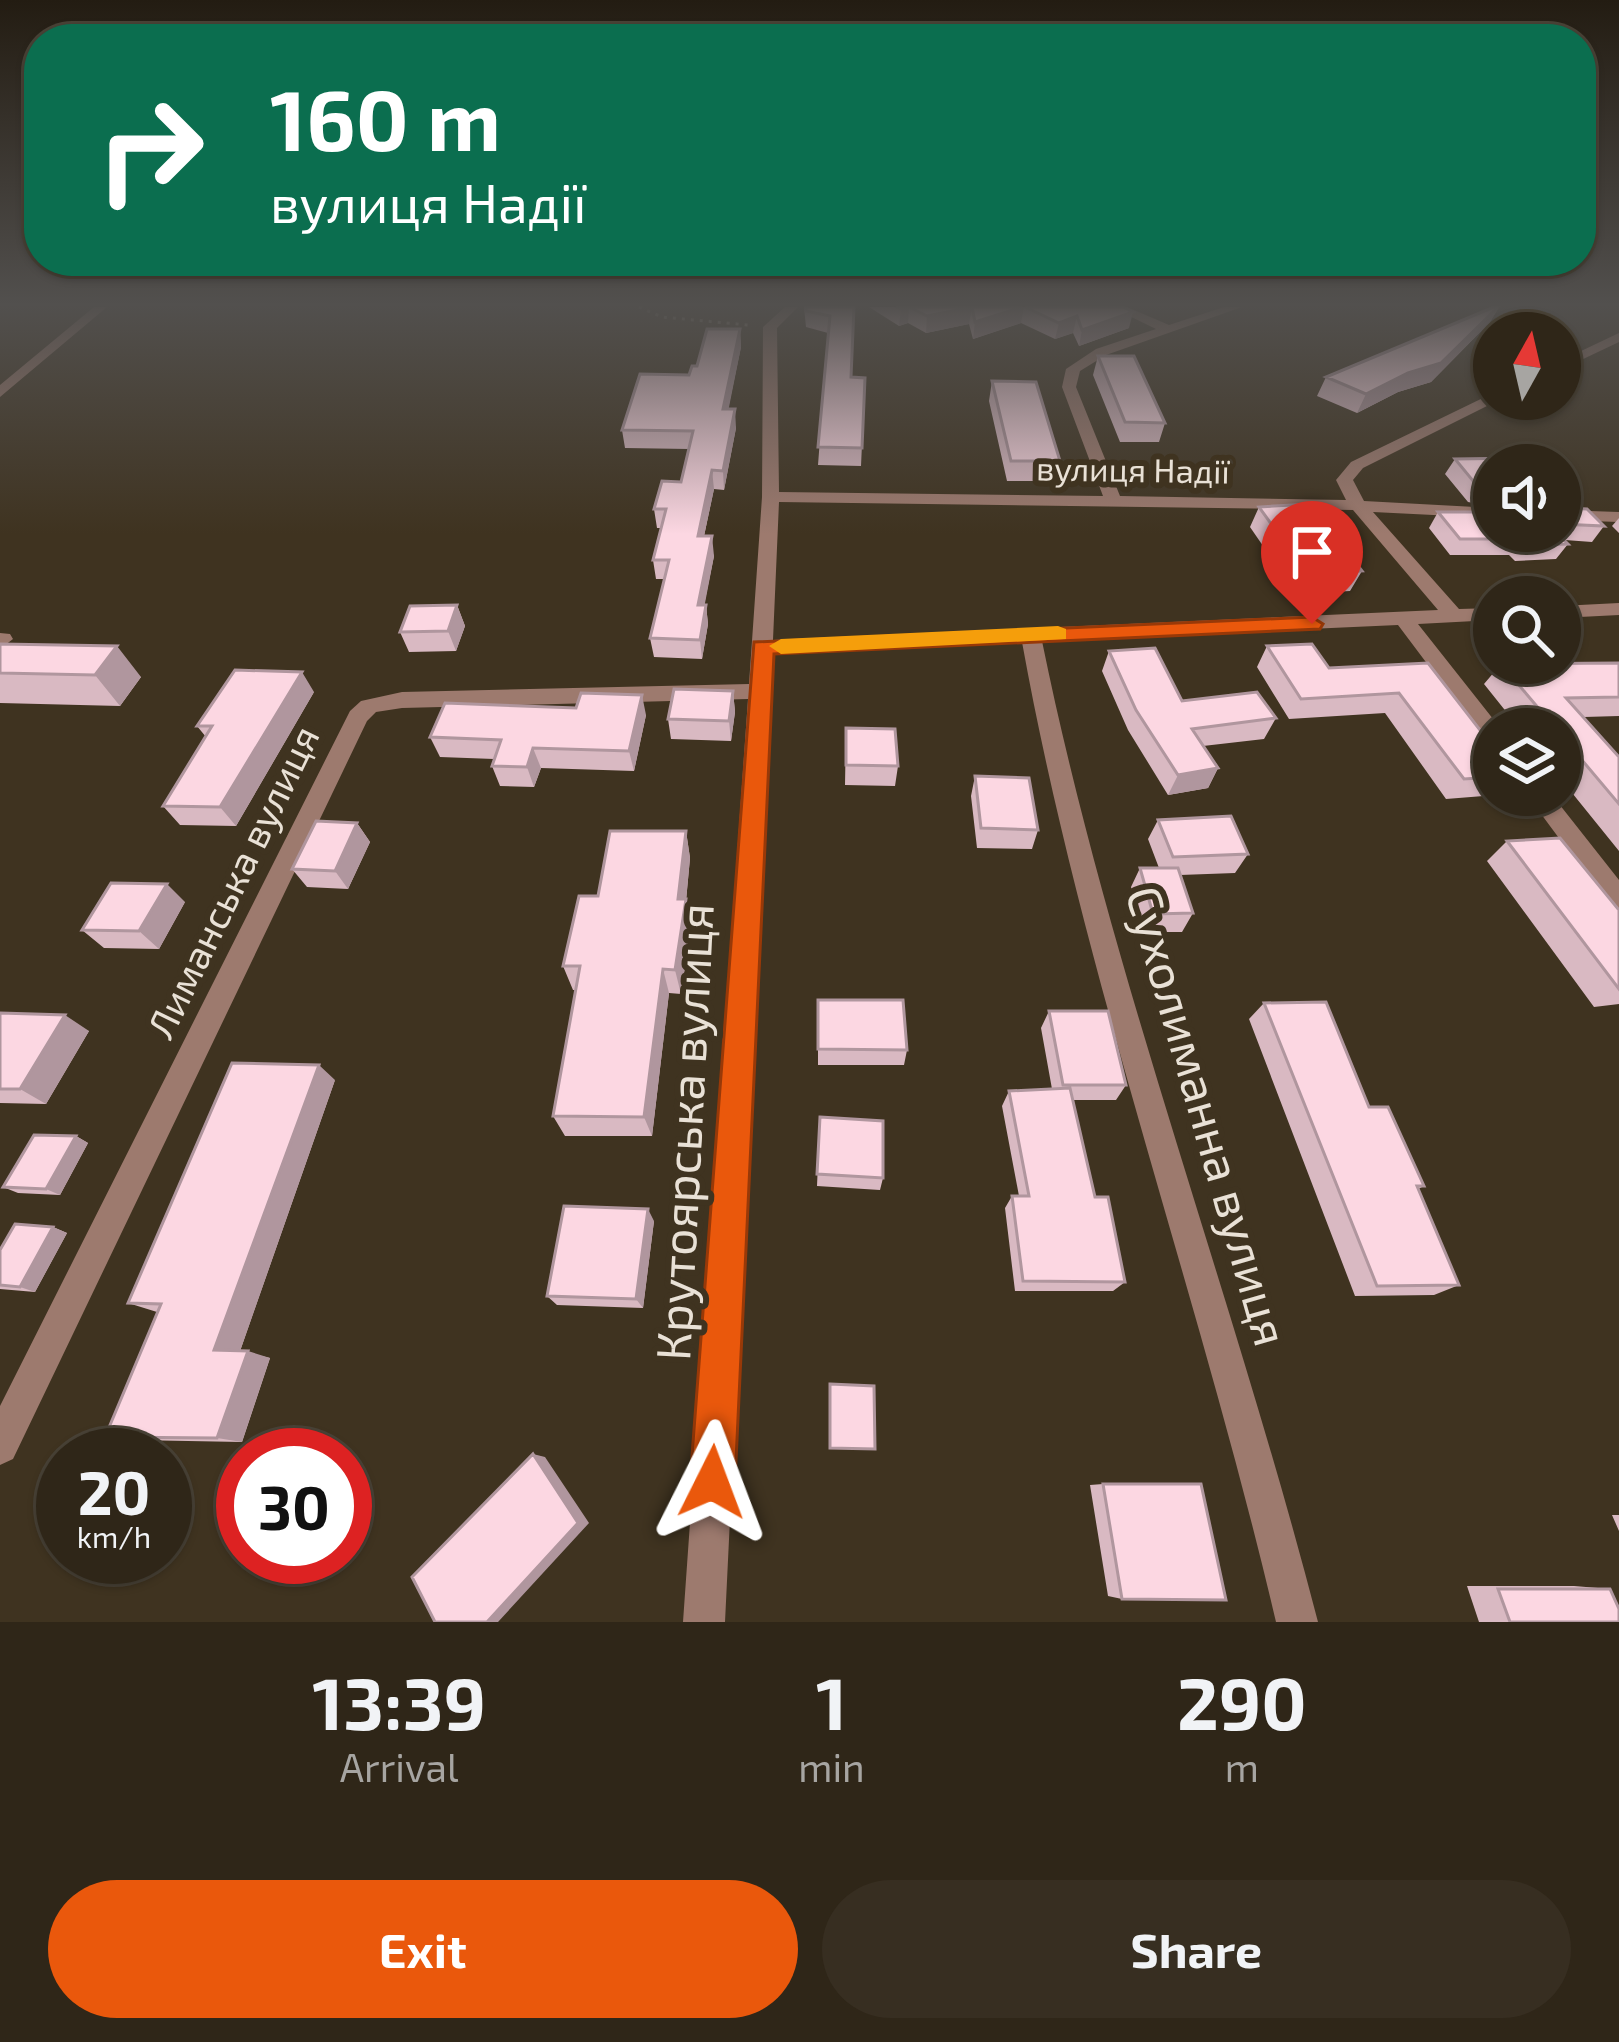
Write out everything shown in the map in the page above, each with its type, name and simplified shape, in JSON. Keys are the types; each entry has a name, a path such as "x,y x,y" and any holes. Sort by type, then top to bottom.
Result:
{"street":[{"name":"Крутоярська вулиця","path":"704,1622 772,497 771,383"},
{"path":"1071,383 1112,500"},
{"path":"1454,616 1346,487 1348,471 1473,408"},
{"name":"вулиця Надії","path":"772,497 1112,500 1473,512"},
{"path":"1581,516 1619,517"},
{"path":"1581,611 1619,609"},
{"path":"763,647 1473,615"},
{"path":"1405,620 1473,709"},
{"name":"Сухолиманна вулиця","path":"1031,635 1044,712 1145,1099 1246,1419 1297,1622"},
{"name":"Лиманська вулиця","path":"0,1446 358,716 369,706 402,700 759,691"},
{"path":"1555,816 1619,898"}],"building":[{"path":"637,383 729,383 723,409 735,409 723,471 712,470 698,536 712,536 698,605 706,605 700,640 650,638 669,560 653,560 666,509 654,509 662,481 681,482 693,431 622,430"},
{"path":"824,383 865,383 862,448 818,447"},
{"path":"992,383 1036,383 1060,461 1011,461"},
{"path":"1109,383 1146,383 1165,423 1125,422"},
{"path":"1339,383 1389,383 1366,394"},
{"path":"1455,459 1473,459 1473,481"},
{"path":"1310,504 1362,571 1307,574 1259,507"},
{"path":"1581,509 1587,509 1604,526 1581,525"},
{"path":"1438,512 1473,512 1473,539 1460,539"},
{"path":"457,605 448,631 400,632 410,606"},
{"path":"0,644 117,646 95,675 0,673"},
{"path":"1312,644 1329,668 1428,663 1473,721 1473,778 1464,779 1399,693 1301,699 1267,646"},
{"path":"1155,648 1182,701 1257,692 1276,718 1192,729 1218,768 1178,775 1136,710 1109,651"},
{"path":"1581,663 1619,663 1619,697 1566,698 1575,708 1538,708 1518,684 1581,684"},
{"path":"235,670 302,672 220,807 163,806 212,726 197,726"},
{"path":"674,689 733,691 729,721 668,719"},
{"path":"581,693 642,695 629,751 533,748 527,767 492,766 501,740 430,737 445,703 576,708"},
{"path":"1581,715 1619,757 1619,804 1581,759"},
{"path":"846,728 895,729 898,766 846,765"},
{"path":"975,776 1029,778 1038,830 981,828"},
{"path":"1231,816 1248,854 1173,857 1158,820"},
{"path":"316,821 357,823 335,871 292,869"},
{"path":"610,831 686,831 678,899 686,899 675,970 663,969 644,1117 553,1116 580,966 563,966 579,896 598,896"},
{"path":"1560,838 1619,910 1619,989 1507,841"},
{"path":"1140,868 1178,868 1193,913 1153,914"},
{"path":"111,883 167,884 139,931 82,930"},
{"path":"818,1000 903,1000 907,1050 818,1049"},
{"path":"1326,1002 1369,1107 1388,1107 1424,1186 1417,1186 1459,1285 1377,1286 1264,1003"},
{"path":"1049,1011 1108,1011 1126,1085 1063,1085"},
{"path":"0,1013 65,1015 20,1089 0,1089"},
{"path":"232,1063 319,1065 214,1350 248,1351 216,1438 192,1438 192,1428 109,1428 161,1304 128,1303"},
{"path":"1070,1088 1095,1197 1108,1197 1125,1282 1023,1281 1012,1196 1029,1196 1009,1091"},
{"path":"820,1117 883,1121 883,1178 817,1174"},
{"path":"34,1135 76,1136 46,1189 3,1187"},
{"path":"564,1206 648,1209 636,1299 547,1296"},
{"path":"15,1224 53,1227 20,1287 0,1285 0,1250"},
{"path":"830,1384 874,1386 875,1449 830,1448"},
{"path":"533,1454 578,1523 487,1622 435,1622 412,1577"},
{"path":"1103,1484 1201,1484 1226,1600 1122,1599"},
{"path":"1498,1589 1610,1589 1619,1622 1510,1622"}],"slow traffic":[{"path":"781,646 1058,634"}],"route":[{"path":"712,1482 763,647 1312,624"}]}
